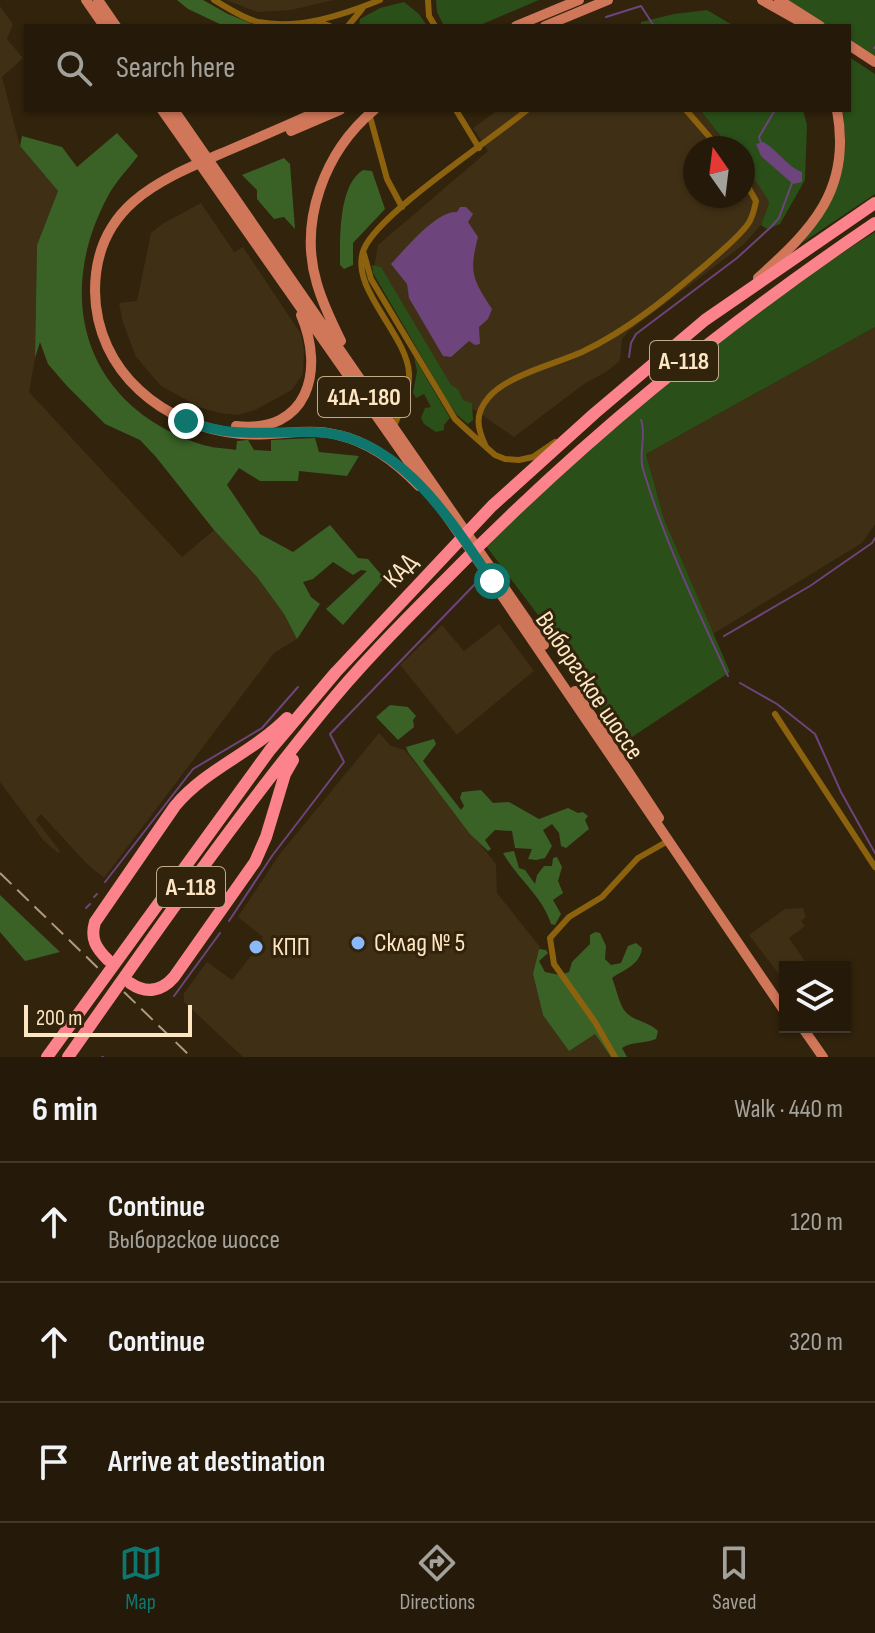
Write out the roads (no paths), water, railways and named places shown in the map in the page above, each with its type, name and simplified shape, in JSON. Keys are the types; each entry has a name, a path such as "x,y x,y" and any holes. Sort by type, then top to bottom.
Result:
{"highway":[{"name":"КАД","path":"47,1057 270,750 336,672 492,506 666,351 739,295 875,203"},
{"name":"КАД","path":"68,1057 238,820 320,714 407,618 506,517 678,365 796,276 875,223"},
{"path":"108,960 93,939 95,922 175,806 188,790 209,774 267,739 336,672"},
{"path":"130,983 139,989 153,990 164,987 174,977 255,862 285,774 344,687"}],"main road":[{"path":"86,0 103,24"},
{"path":"521,24 579,0"},
{"path":"550,24 608,0"},
{"path":"763,0 791,24"},
{"path":"763,0 805,24"},
{"path":"779,0 817,24"},
{"path":"100,2 115,24"},
{"path":"100,2 120,24"},
{"path":"851,46 875,62"},
{"path":"851,53 875,68"},
{"name":"Выборгское шоссе","path":"164,112 190,143 394,426 451,515 779,992"},
{"name":"Выборгское шоссе","path":"175,112 190,143"},
{"path":"316,112 170,176 134,199 110,232 98,266 96,304 101,332 108,351 127,379 152,402 177,416 199,426 239,434 316,432 348,438 396,464 435,501"},
{"path":"292,295 312,346 313,370 309,386 287,415 261,426 240,427 201,419 180,410 151,392 132,374 115,348 108,330 102,303 102,282 116,235 134,210 152,194 197,171 335,112"},
{"path":"356,372 316,281 311,244 312,223 328,166 369,112"},
{"path":"739,295 799,241 821,213 834,184 837,167 841,128 837,112"},
{"name":"Выборгское шоссе","path":"218,182 435,501 451,515"},
{"name":"Выборгское шоссе","path":"486,566 779,1003"},
{"path":"799,1033 815,1057"},
{"path":"806,1033 823,1057"}],"street":[{"path":"214,0 258,22 287,24 314,21 368,5"},
{"path":"349,24 357,11 380,0"},
{"path":"428,0 429,16 434,24"},
{"path":"314,21 324,24"},
{"path":"371,112 387,179 402,207"},
{"path":"457,112 479,148"},
{"path":"394,426 408,386 408,364 403,348 365,282 361,268 363,250 402,207 524,112"},
{"path":"688,112 709,136"},
{"path":"486,447 477,427 479,410 491,394 504,384 585,351 652,309 723,249 748,224 754,208"},
{"path":"363,250 371,279 455,419 486,447 505,459 519,460 533,457 569,436"},
{"path":"775,714 875,867"},
{"path":"615,1057 595,1022 554,964 550,938 569,917 602,897 630,865 668,841"}],"waterway":[{"path":"606,17 641,6 653,24"},
{"path":"761,143 759,137 774,112"},
{"path":"629,357 636,334 737,258 771,227 779,218 792,183"},
{"path":"641,420 642,463 651,496 728,676"},
{"path":"724,636 810,586 875,538"},
{"path":"229,921 272,856 344,762 330,734 477,582"},
{"path":"740,683 777,704 815,734 841,792 875,853"},
{"path":"105,882 193,769 262,728 298,687"},
{"path":"94,897 97,894"},
{"path":"86,908 90,904"},
{"path":"174,996 220,933"}],"railway":[{"path":"0,873 100,970"},
{"path":"124,992 191,1057"}],"place":[{"name":"Склад № 5","path":"358,943"},
{"name":"КПП","path":"256,947"}]}
